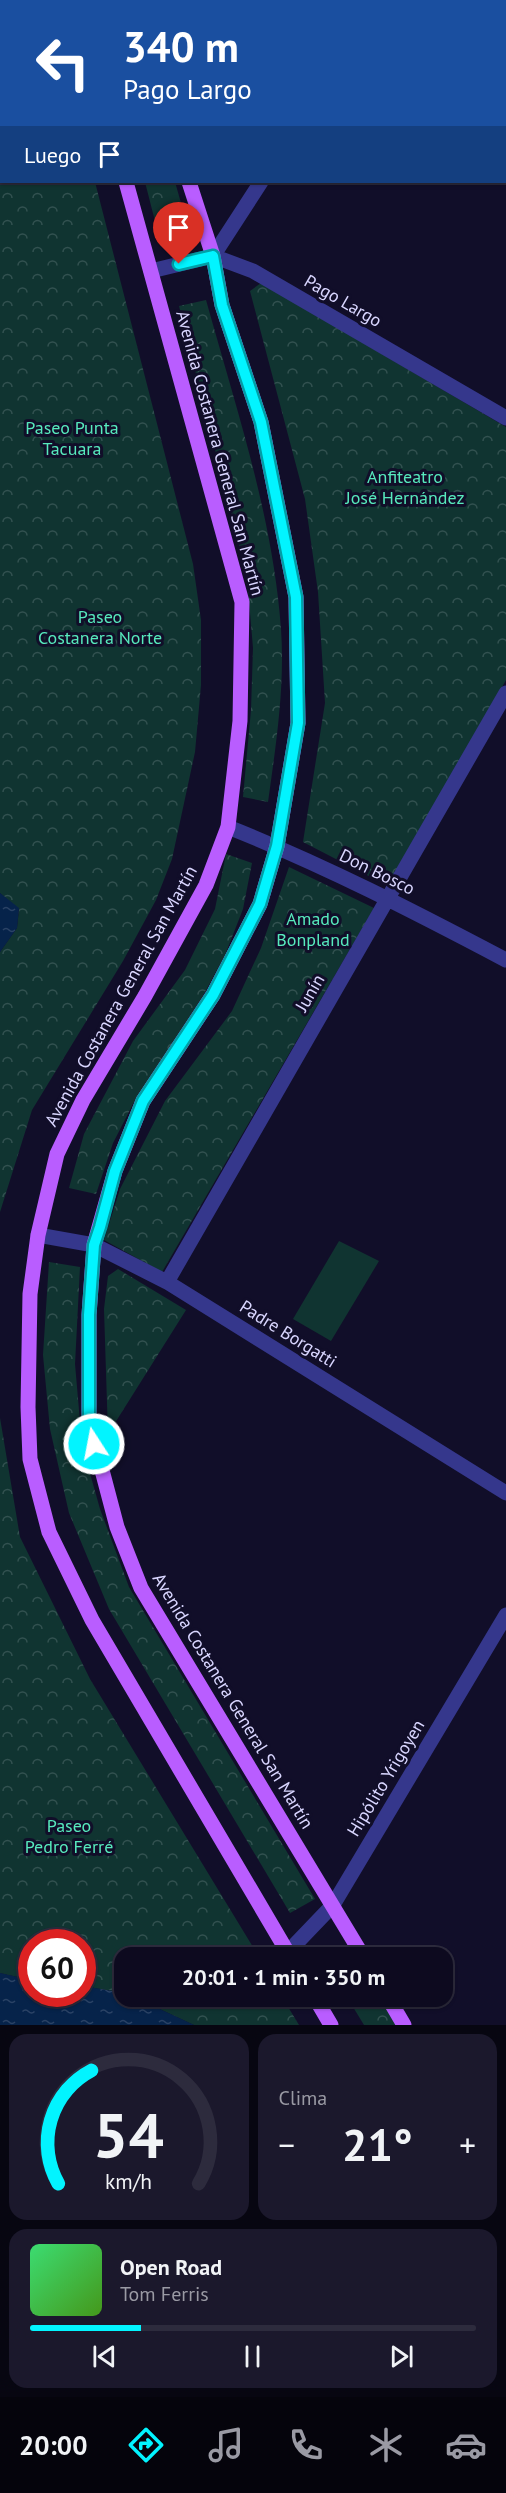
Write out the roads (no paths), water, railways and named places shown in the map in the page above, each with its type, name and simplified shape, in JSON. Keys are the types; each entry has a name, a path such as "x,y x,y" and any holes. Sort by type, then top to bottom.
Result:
{"main road":[{"name":"Avenida Costanera General San Martín","path":"126,183 242,602 240,721 228,827 206,885 146,996 83,1101 57,1154 38,1234 30,1294 28,1407 30,1459 49,1533 92,1620 285,1947"},
{"name":"Avenida Costanera General San Martín","path":"189,183 213,256 222,305 261,422 296,597 298,723 277,846 260,904 242,943 213,995 143,1101 115,1171 94,1245 89,1315 89,1421 117,1527 141,1588 358,1947"},
{"path":"320,2007 331,2025"},
{"path":"393,2007 404,2025"}],"street":[{"path":"152,271 213,256 260,183"},
{"name":"Pago Largo","path":"213,256 253,271 506,418"},
{"name":"Junín","path":"167,1282 506,693"},
{"name":"Don Bosco","path":"228,827 277,846 388,898 506,960"},
{"name":"Padre Borgatti","path":"38,1234 94,1245 167,1282 506,1492"},
{"name":"Hipólito Yrigoyen","path":"297,1947 333,1905 506,1615"}],"water":[{"path":"0,893 19,908 17,928 0,952"},
{"path":"0,1973 18,1977 18,2007 96,2007 96,1988 114,1991 114,2007 155,2007 194,2025 0,2025"}],"park label":[{"name":"Paseo Punta Tacuara","path":"72,438"},
{"name":"Anfiteatro José Hernández","path":"405,487"},
{"name":"Paseo Costanera Norte","path":"100,627"},
{"name":"Amado Bonpland","path":"313,929"},
{"name":"Paseo Pedro Ferré","path":"69,1836"}]}
